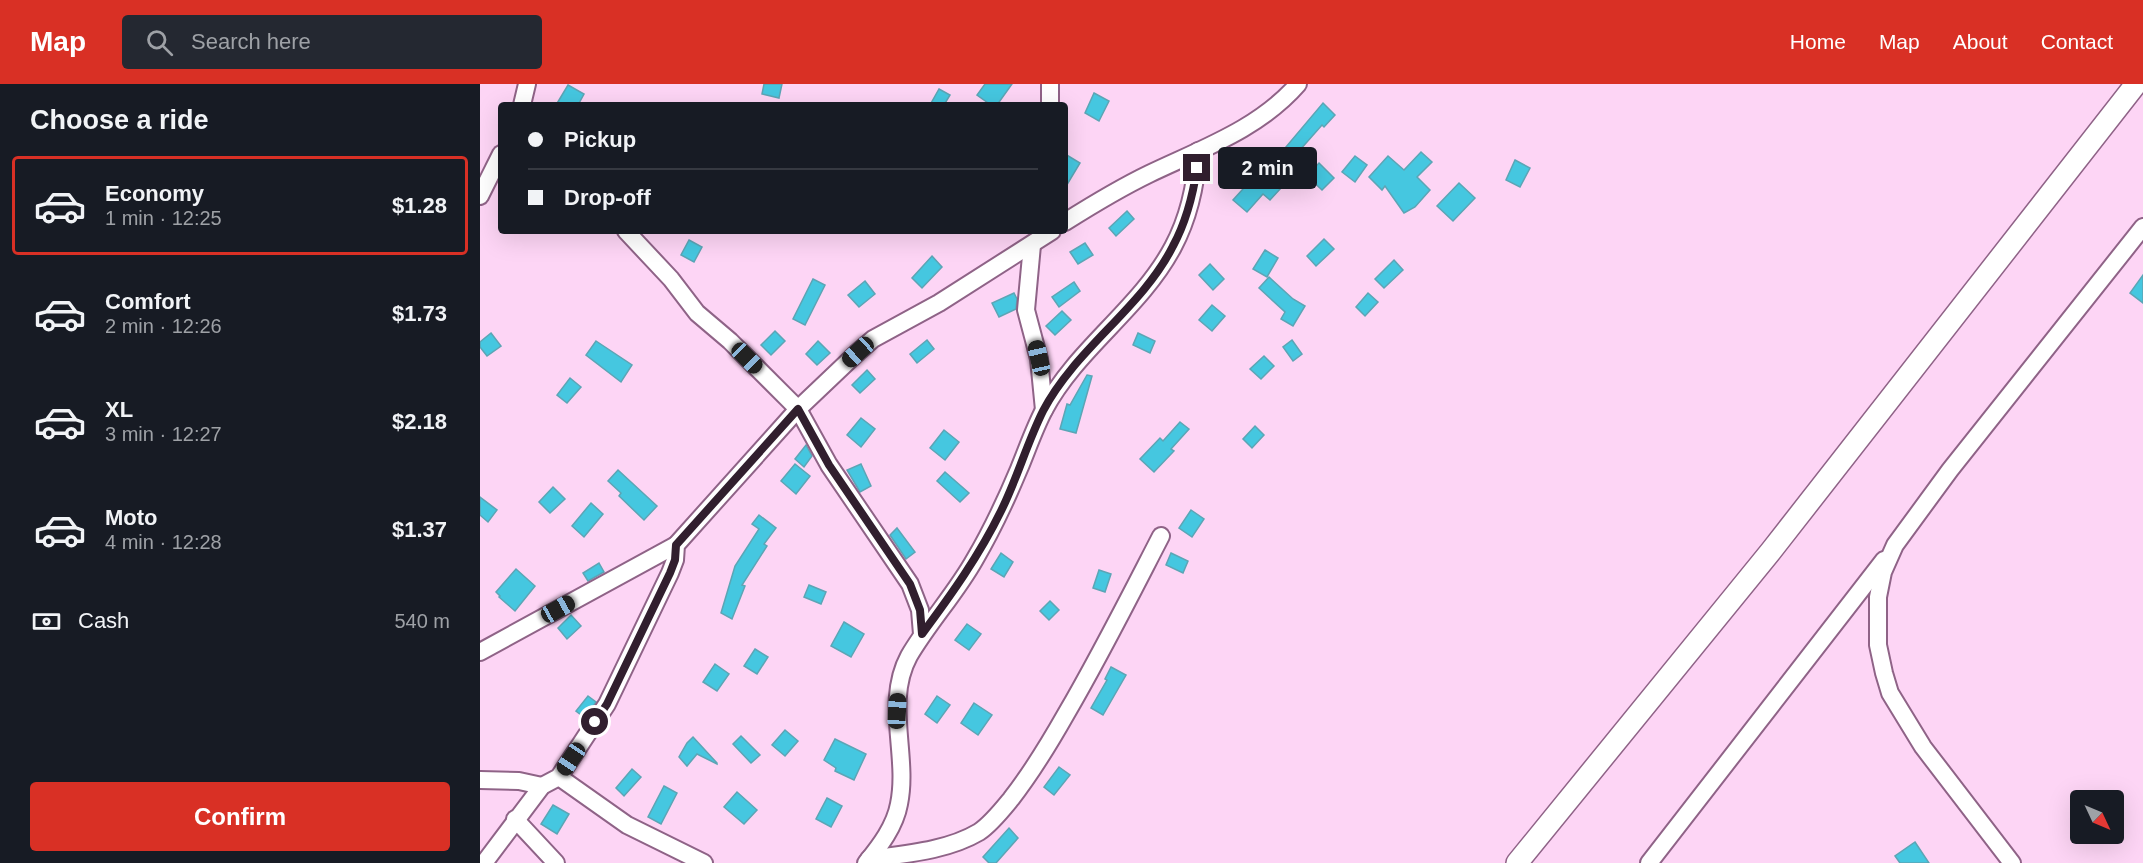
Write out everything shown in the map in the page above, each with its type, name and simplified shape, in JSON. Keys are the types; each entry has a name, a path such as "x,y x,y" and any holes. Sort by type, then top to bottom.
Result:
{"street":[{"path":"523,102 527,84"},
{"path":"1050,84 1050,102"},
{"path":"1068,220 1147,175 1241,129 1281,101 1298,84"},
{"path":"1517,863 1771,551 2136,84"},
{"path":"867,861 886,835 899,804 902,773 897,711 899,689 908,659 922,634 975,561 1001,510 1044,410 1084,353 1149,283 1173,246 1193,195 1198,151"},
{"path":"480,196 498,160"},
{"path":"1649,863 1896,545 1950,470 2143,228"},
{"path":"629,234 671,279 697,313 730,341 798,409 829,465 910,584 920,610 922,634"},
{"path":"1040,237 1026,310 1039,358 1044,410"},
{"path":"480,652 676,545 798,409 873,339 939,303 1040,237"},
{"path":"867,861 966,839 983,830 1007,804 1027,779 1093,669 1161,536"},
{"path":"484,863 542,786 559,777 607,704 670,573 675,560 676,545"},
{"path":"1896,545 1883,572 1876,622 1878,645 1890,693 1923,747 2012,863"},
{"path":"559,777 627,825 704,863"},
{"path":"480,780 519,781 542,786"},
{"path":"515,819 556,863"}],"building":[{"path":"764,84 782,84 779,98 762,94"},
{"path":"985,84 1012,84 999,102 987,102 977,95"},
{"path":"568,85 584,94 580,102 558,102"},
{"path":"939,89 950,95 946,102 932,102"},
{"path":"1094,93 1109,101 1099,121 1085,113"},
{"path":"1323,103 1335,115 1324,127 1322,125 1284,168 1292,176 1270,200 1263,194 1247,212 1233,200 1272,157 1275,160"},
{"path":"1421,152 1432,162 1417,177 1430,190 1415,207 1404,213 1385,186 1382,190 1369,177 1388,156 1404,170"},
{"path":"1068,156 1080,163 1068,183"},
{"path":"1355,156 1367,165 1355,182 1342,172"},
{"path":"1515,160 1530,168 1520,187 1506,180"},
{"path":"1319,163 1334,178 1322,190 1307,176"},
{"path":"1459,183 1475,198 1453,221 1437,206"},
{"path":"1127,211 1134,219 1116,236 1109,228"},
{"path":"1324,239 1334,249 1316,266 1307,256"},
{"path":"689,240 702,247 694,262 681,255"},
{"path":"1085,243 1093,255 1078,264 1070,252"},
{"path":"1265,250 1278,258 1267,277 1253,269"},
{"path":"932,256 942,267 922,288 912,278"},
{"path":"1394,260 1403,270 1384,288 1375,279"},
{"path":"1210,264 1224,279 1213,290 1199,275"},
{"path":"2143,275 2143,303 2130,293"},
{"path":"1269,277 1293,299 1305,306 1293,326 1281,319 1285,312 1259,288"},
{"path":"813,279 825,285 805,325 793,319"},
{"path":"865,281 875,294 859,307 848,295"},
{"path":"1074,282 1080,291 1059,307 1052,297"},
{"path":"1014,293 1017,299 1016,309 999,317 992,303"},
{"path":"1368,293 1378,302 1365,316 1356,307"},
{"path":"1212,305 1225,316 1212,331 1199,320"},
{"path":"1062,311 1071,320 1055,335 1046,326"},
{"path":"775,331 785,341 771,355 761,345"},
{"path":"491,333 501,346 487,356 480,347 480,342"},
{"path":"1138,333 1155,341 1150,353 1133,345"},
{"path":"927,340 934,349 917,363 910,354"},
{"path":"1292,340 1302,354 1293,361 1283,347"},
{"path":"596,341 632,365 621,382 586,355"},
{"path":"818,341 830,353 817,365 806,354"},
{"path":"1264,356 1274,366 1261,379 1250,369"},
{"path":"867,370 875,379 860,393 852,385"},
{"path":"1087,375 1092,376 1076,433 1060,429 1067,404 1070,405"},
{"path":"570,378 581,387 567,403 557,395"},
{"path":"861,418 875,429 861,447 847,435"},
{"path":"1180,422 1189,429 1171,449 1174,451 1154,472 1140,459 1160,438 1163,441"},
{"path":"1255,426 1264,435 1252,448 1243,439"},
{"path":"944,430 959,442 945,460 930,448"},
{"path":"806,445 812,456 804,467 795,459"},
{"path":"795,464 810,476 796,494 781,481"},
{"path":"861,464 871,486 860,492 847,470"},
{"path":"618,470 657,506 644,520 619,496 621,493 608,481"},
{"path":"945,472 969,493 960,502 937,481"},
{"path":"553,487 565,499 550,513 539,502"},
{"path":"480,497 497,510 488,522 480,515"},
{"path":"591,503 603,514 584,537 572,526"},
{"path":"1191,510 1204,519 1192,537 1179,528"},
{"path":"759,515 776,528 764,544 767,546 742,585 745,586 732,619 721,613 735,566 759,529 752,524"},
{"path":"897,528 915,552 906,559 890,535"},
{"path":"1001,553 1013,562 1004,577 991,569"},
{"path":"1171,553 1188,561 1183,573 1166,565"},
{"path":"599,563 604,572 588,581 583,573"},
{"path":"516,569 535,586 515,611 496,592"},
{"path":"1099,570 1111,574 1105,592 1093,588"},
{"path":"809,585 826,592 821,604 804,597"},
{"path":"1050,601 1059,610 1049,620 1040,611"},
{"path":"571,615 581,626 567,639 558,628"},
{"path":"844,622 864,634 851,657 831,646"},
{"path":"967,624 981,634 969,650 955,640"},
{"path":"755,649 768,657 757,674 744,666"},
{"path":"715,664 729,674 717,691 703,682"},
{"path":"1111,667 1126,675 1103,715 1091,708 1107,680 1105,679"},
{"path":"588,696 596,702 585,718 576,711"},
{"path":"937,696 950,705 937,723 925,714"},
{"path":"974,703 992,715 978,735 961,723"},
{"path":"785,730 798,741 785,756 772,745"},
{"path":"741,736 760,755 751,763 733,744"},
{"path":"693,737 717,764 697,754 687,766 679,757"},
{"path":"835,739 866,754 854,780 835,771 836,768 824,760"},
{"path":"1059,767 1070,775 1054,795 1044,787"},
{"path":"632,769 641,777 624,796 616,788"},
{"path":"664,786 677,793 661,824 648,817"},
{"path":"737,792 757,810 744,824 724,807"},
{"path":"827,798 842,806 831,827 816,819"},
{"path":"553,805 569,814 557,834 541,824"},
{"path":"1009,828 1018,838 996,863 989,863 983,857"},
{"path":"1915,842 1929,863 1900,863 1895,856"}],"route":[{"path":"595,722 607,704 670,573 675,560 676,545 798,409 829,465 910,584 920,610 922,634 975,561 1001,510 1044,410 1084,353 1149,283 1162,265 1173,246 1190,205 1197,168"}]}
